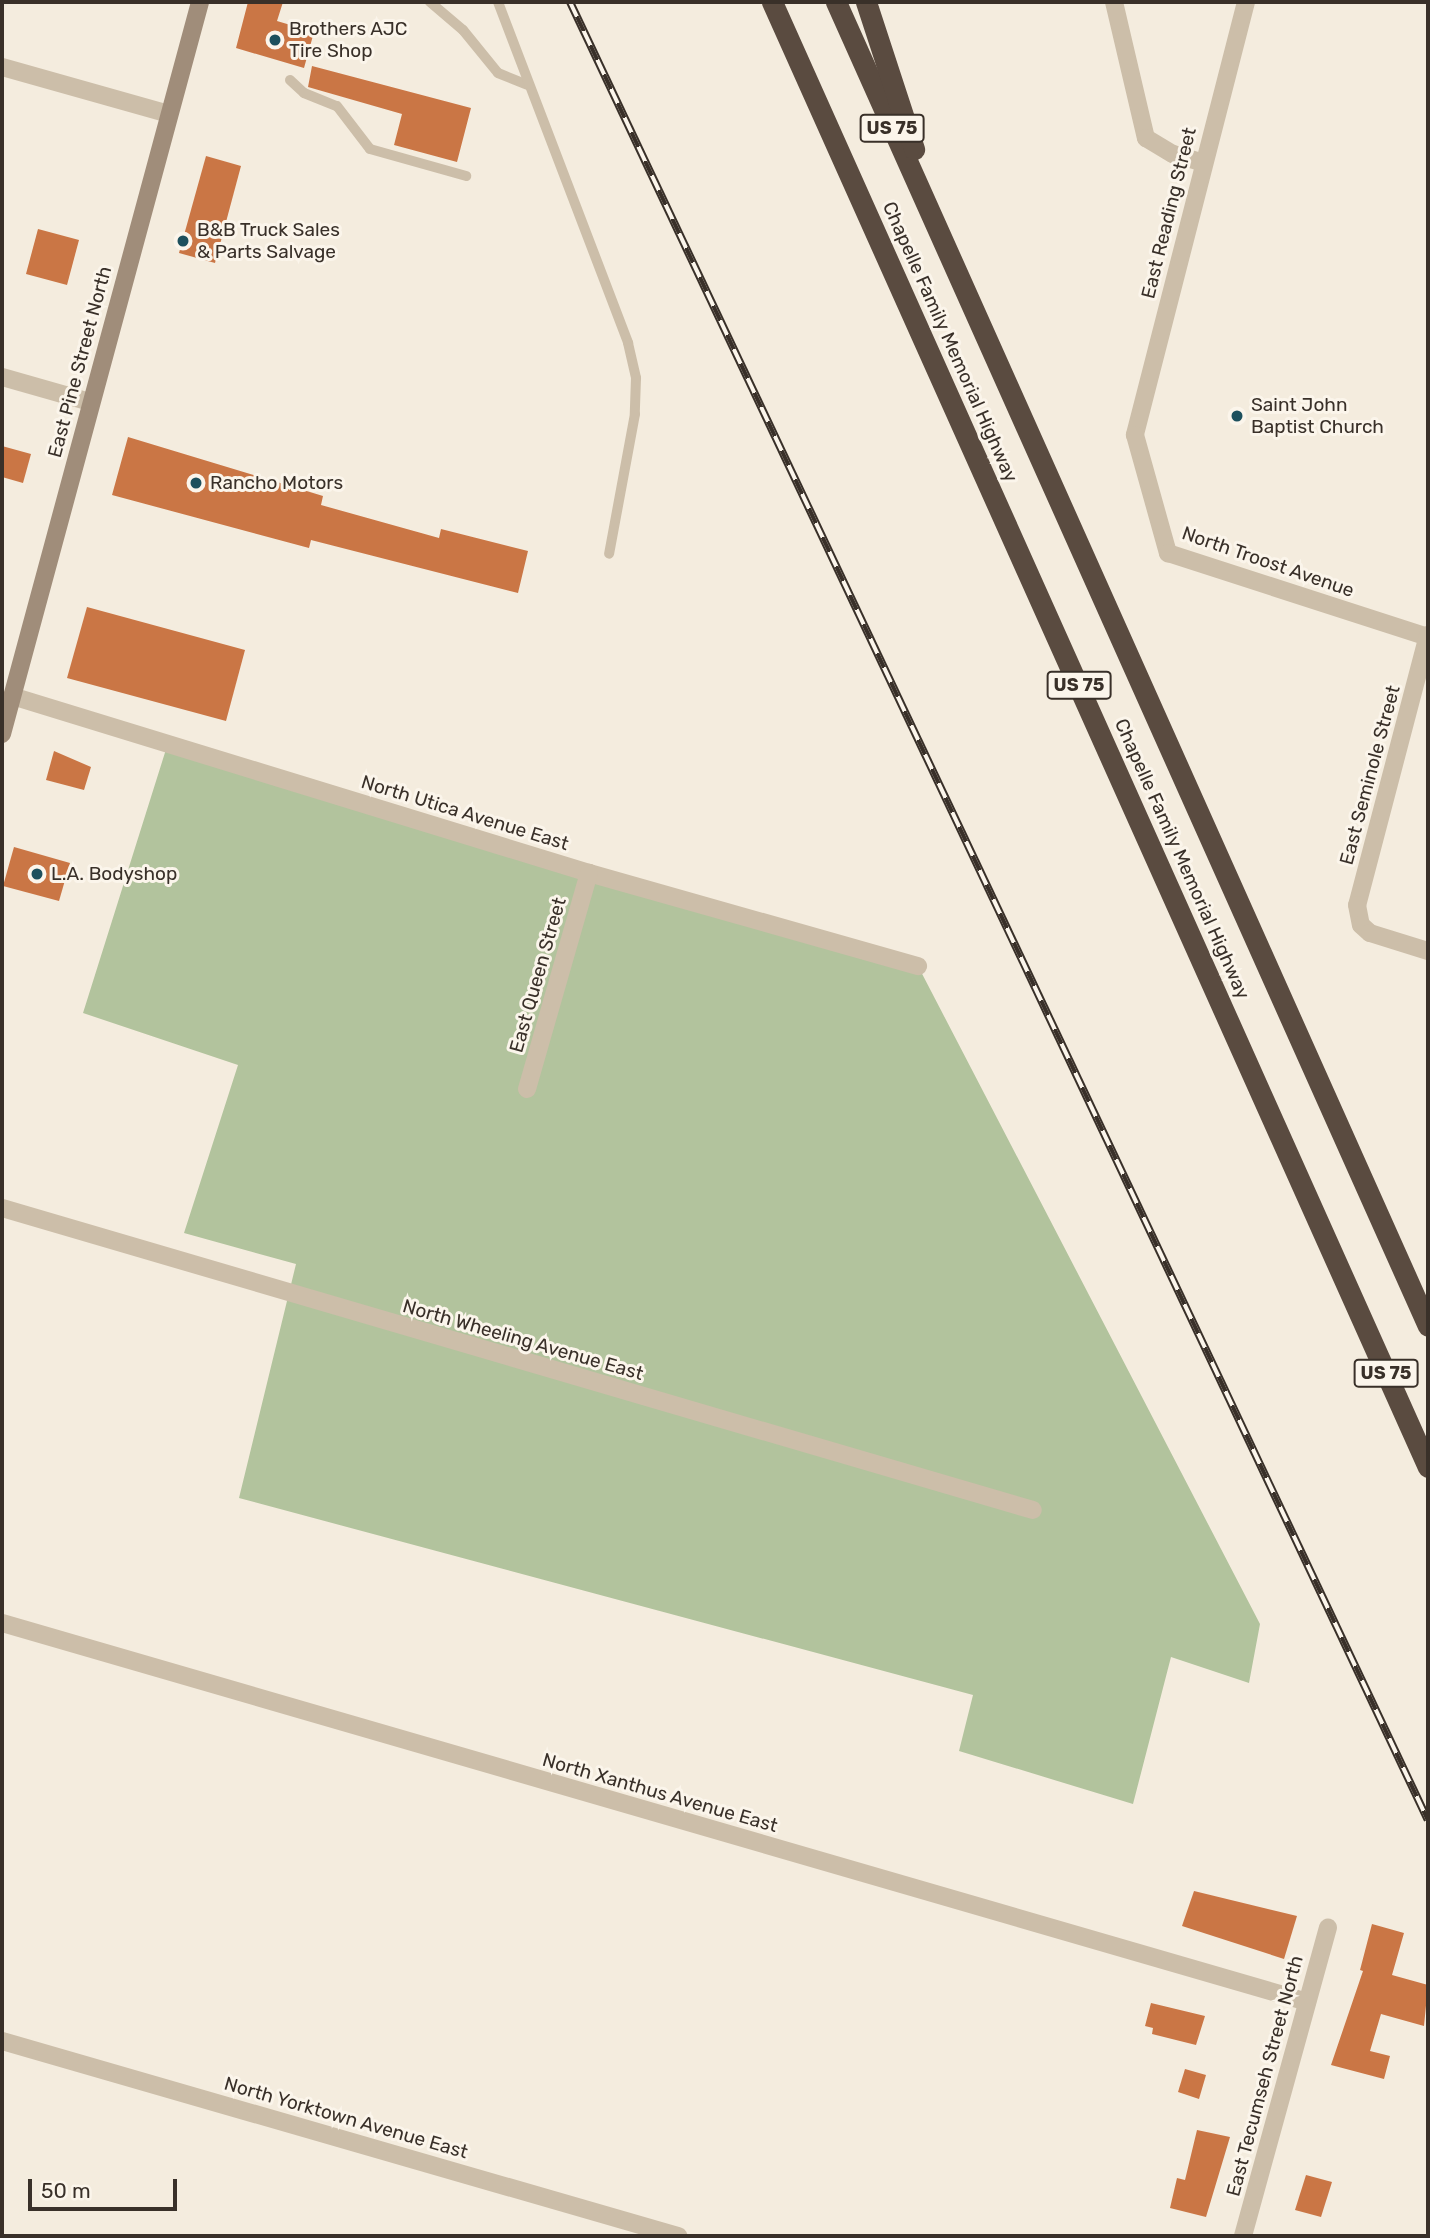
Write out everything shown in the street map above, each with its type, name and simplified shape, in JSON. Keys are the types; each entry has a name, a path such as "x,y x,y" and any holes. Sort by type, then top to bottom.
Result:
{"highway":[{"path":"760,2 812,91"},
{"name":"Chapelle Family Memorial Highway","path":"772,2 1428,1467"},
{"name":"Chapelle Family Memorial Highway","path":"836,2 1428,1326"},
{"path":"866,2 949,254"}],"main road":[{"name":"East Pine Street North","path":"2,733 7,694 200,2"}],"street":[{"path":"1114,2 1146,138 1173,154 1204,163"},
{"name":"East Reading Street","path":"1135,435 1246,2"},
{"path":"2,67 169,114"},
{"path":"2,377 90,402"},
{"name":"North Troost Avenue","path":"1135,435 1168,553 1428,636"},
{"name":"East Seminole Street","path":"1428,636 1357,905 1361,925 1380,937 1428,951"},
{"name":"North Utica Avenue East","path":"7,694 589,873 918,966"},
{"name":"East Queen Street","path":"527,1089 589,873"},
{"name":"North Wheeling Avenue East","path":"2,1208 1033,1510"},
{"name":"North Xanthus Avenue East","path":"2,1623 1307,2002"},
{"name":"East Tecumseh Street North","path":"1243,2236 1328,1928"},
{"name":"North Yorktown Avenue East","path":"2,2041 678,2236"}],"lane":[{"path":"430,2 463,30 498,73 527,85"},
{"path":"498,2 514,35 527,85 628,342 636,377 635,414 609,554"},
{"path":"290,80 304,93 337,106 370,149 466,176"}],"green space":[{"path":"168,743 918,966 1260,1624 1249,1683 1171,1657 1133,1804 959,1751 973,1695 239,1498 296,1264 184,1233 238,1065 83,1013"}],"building":[{"name":"Brothers AJC Tire Shop","path":"248,2 283,2 277,21 314,32 304,68 236,48"},
{"path":"312,66 471,108 457,162 394,145 402,114 308,87"},
{"path":"206,156 241,166 215,263 179,253"},
{"path":"38,229 79,240 67,285 26,274"},
{"path":"128,437 323,496 321,505 439,538 441,529 528,551 518,593 311,540 309,548 112,495"},
{"path":"2,446 31,454 23,483 2,477"},
{"path":"87,607 245,650 226,721 67,678"},
{"path":"54,751 91,767 84,790 46,780"},
{"name":"L.A. Bodyshop","path":"14,847 70,863 59,901 3,886"},
{"path":"1194,1891 1297,1916 1284,1959 1182,1926"},
{"path":"1372,1924 1404,1933 1392,1975 1428,1985 1424,2026 1381,2014 1370,2051 1390,2056 1384,2079 1331,2065 1363,1971 1360,1970"},
{"path":"1151,2003 1205,2016 1196,2045 1152,2034 1153,2028 1145,2026"},
{"path":"1185,2069 1206,2075 1199,2099 1178,2092"},
{"path":"1197,2130 1230,2137 1206,2217 1170,2208 1177,2178 1185,2180"},
{"path":"1306,2175 1332,2182 1321,2217 1295,2210"}],"railway":[{"path":"570,2 1428,1820"}],"place":[{"name":"Brothers AJC Tire Shop","path":"275,40"},
{"name":"B&B Truck Sales & Parts Salvage","path":"183,241"},
{"name":"Saint John Baptist Church","path":"1237,416"},
{"name":"Rancho Motors","path":"196,483"},
{"name":"L.A. Bodyshop","path":"37,874"}]}
